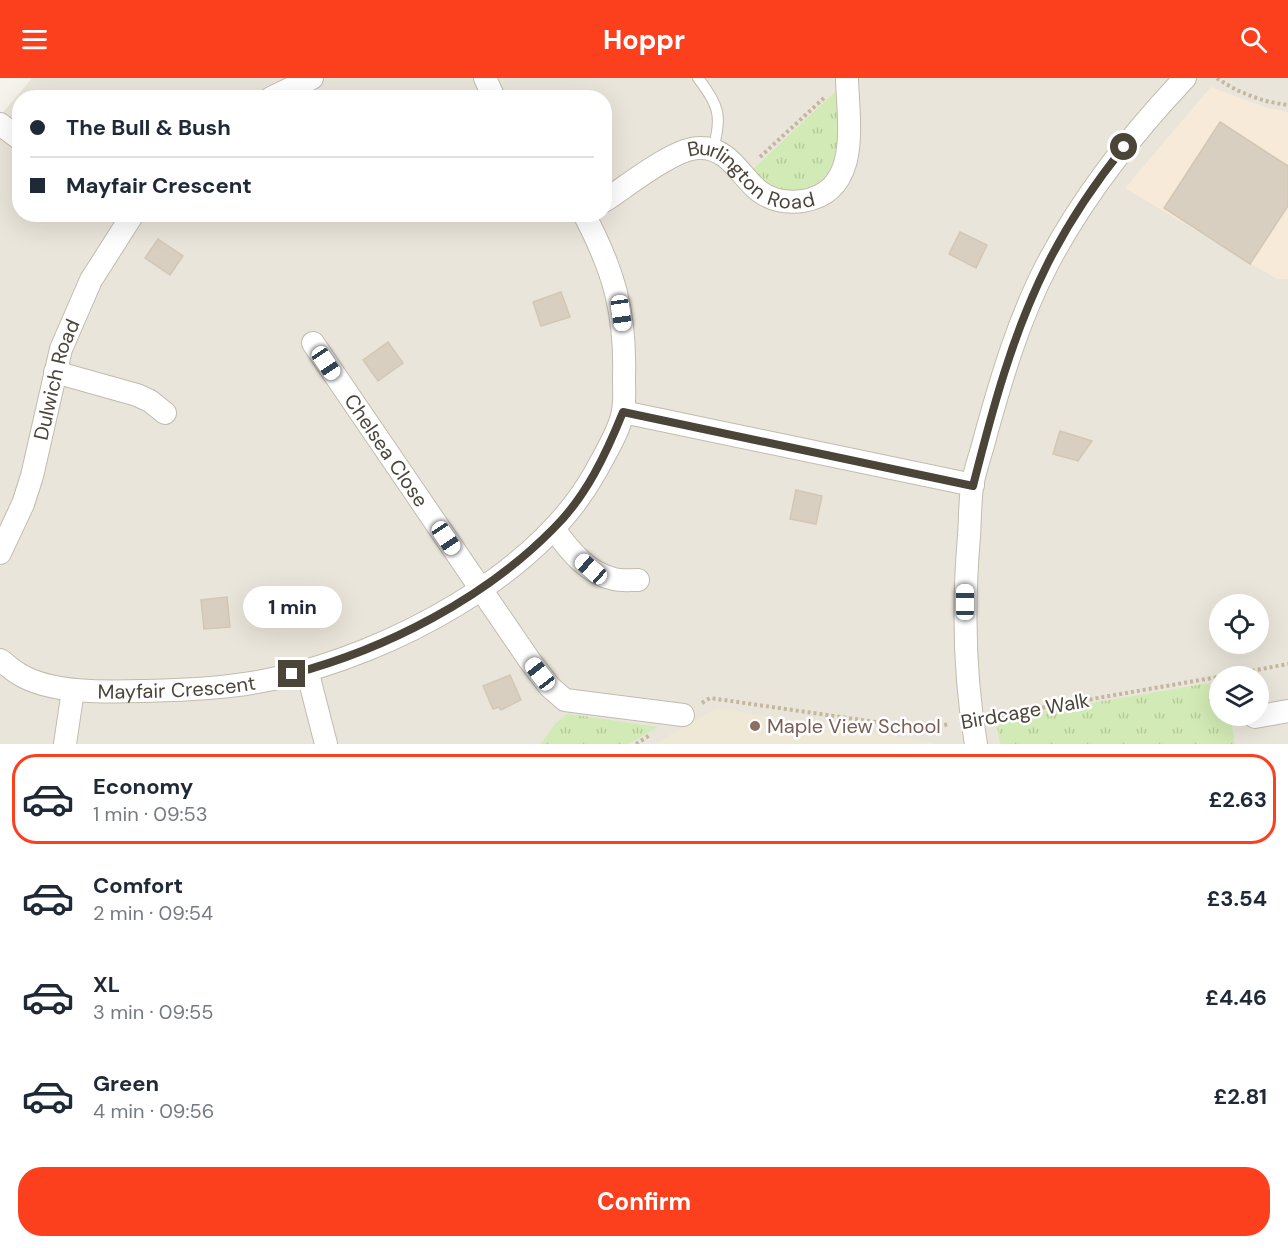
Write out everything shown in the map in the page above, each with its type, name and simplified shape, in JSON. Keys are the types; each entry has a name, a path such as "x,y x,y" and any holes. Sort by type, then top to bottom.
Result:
{"street":[{"path":"287,90 312,78"},
{"name":"Burlington Road","path":"612,196 680,153 698,148 713,148 729,158 741,174 760,192 777,201 797,202 815,198 832,186 843,172 849,149 847,78"},
{"path":"976,744 967,685 965,582 973,486 995,400 1029,305 1047,265 1071,223 1112,163 1149,115 1185,78"},
{"name":"Dulwich Road","path":"0,553 23,504 32,476 61,349 90,280 122,222"},
{"name":"Mayfair Crescent","path":"0,660 20,675 44,684 73,690 117,692 244,684 307,670 365,651 425,622 480,589 554,529 589,483 606,452 623,412 625,364 619,299 604,255 588,222"},
{"name":"Chelsea Close","path":"313,343 480,589 550,687 565,700 683,715"},
{"path":"55,372 137,395 150,401 165,413"},
{"path":"623,412 973,486"},
{"path":"554,529 570,551 591,569 614,579 638,580"},
{"path":"307,670 326,744"},
{"path":"65,744 73,690"},
{"path":"1269,714 1288,711"}],"lane":[{"path":"698,78 717,106 717,136 713,148"}],"path":[{"path":"1217,78 1246,94 1288,105"},
{"path":"741,174 828,94"},
{"name":"Birdcage Walk","path":"1269,669 1288,664"},
{"name":"Birdcage Walk","path":"636,744 710,699 841,719 928,728 1209,680"}],"shaded area":[{"path":"32,78 1288,78 1288,744 0,744 0,116 12,102 12,222 612,222 612,90 22,90"},
{"path":"1211,87 1264,107 1288,112 1288,279 1277,279 1125,188"},
{"name":"Maple View School","path":"716,708 933,743 933,744 655,744"}],"green space":[{"path":"837,90 838,135 833,163 826,175 816,184 801,189 785,190 768,184 752,170"},
{"path":"1209,683 1209,726 1232,726 1235,744 1000,744 996,719"},
{"path":"567,714 658,727 628,744 540,744 555,724"}],"building":[{"path":"1220,122 1288,166 1288,206 1250,264 1164,208"},
{"path":"960,232 987,245 976,268 949,254"},
{"path":"158,239 183,256 170,275 145,258"},
{"path":"561,292 570,317 541,326 533,302"},
{"path":"388,342 403,363 378,381 363,360"},
{"path":"1060,431 1092,441 1078,461 1053,454"},
{"path":"796,490 822,496 816,524 790,519"},
{"path":"227,597 230,627 204,629 201,600"},
{"path":"510,675 521,700 501,710 499,707 493,709 483,686"}],"place":[{"name":"Maple View School","path":"755,726"}],"route":[{"path":"292,674 365,651 425,622 480,589 518,560 554,529 589,483 606,452 623,412 973,486 995,400 1029,305 1047,265 1071,223 1124,147"}]}
